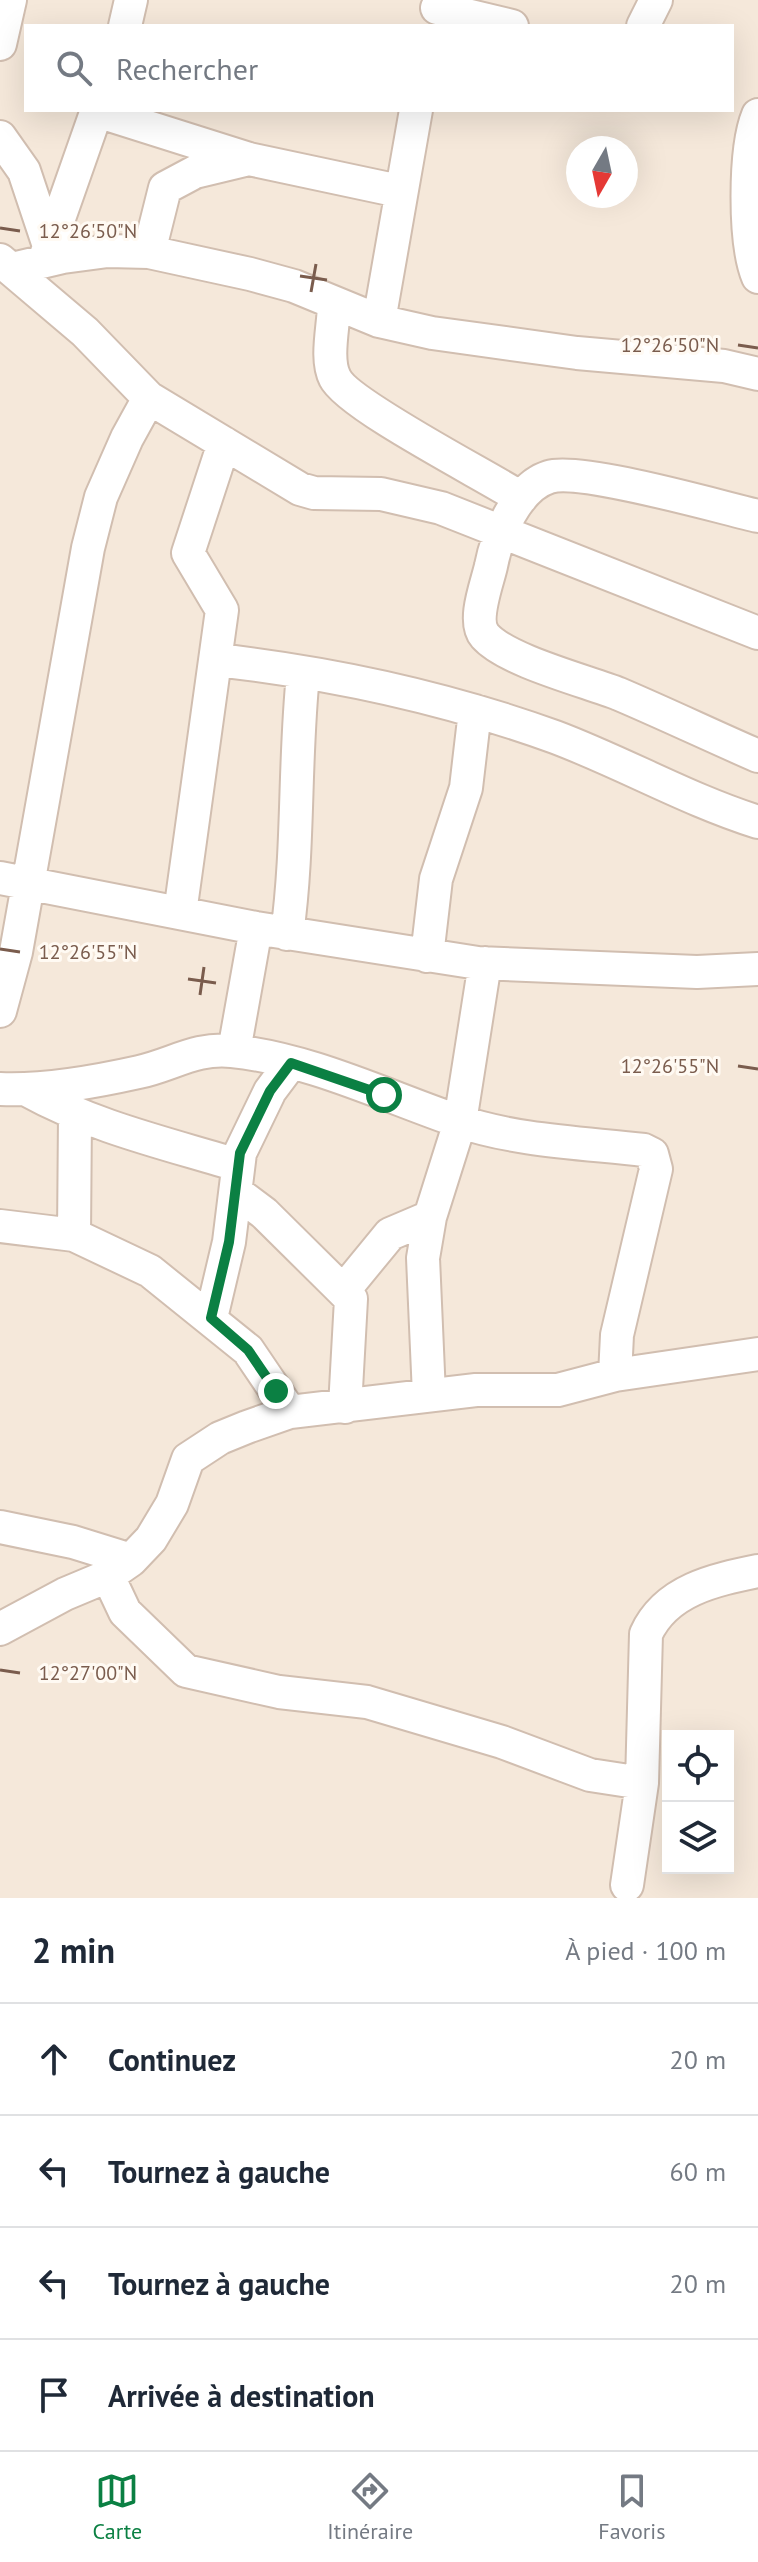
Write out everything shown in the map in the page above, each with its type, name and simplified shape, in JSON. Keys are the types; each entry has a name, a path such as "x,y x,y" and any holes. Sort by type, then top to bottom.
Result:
{"street":[{"path":"0,44 10,0"},
{"path":"125,24 131,0"},
{"path":"644,24 656,0"},
{"path":"436,11 502,24"},
{"path":"47,254 96,112"},
{"path":"103,112 249,159 399,191"},
{"path":"379,321 399,191 416,112"},
{"path":"758,116 749,155 748,241 758,277"},
{"path":"0,137 24,171 47,254"},
{"path":"149,252 165,188 195,172 249,159"},
{"path":"6,265 47,254 149,252 294,286 379,321 477,341 724,366 758,374"},
{"path":"6,265 85,332 149,398 305,491 381,494 441,508 758,633"},
{"path":"334,304 331,366 340,385 376,412 521,498"},
{"path":"0,1011 16,952 13,882 96,512 127,438 149,398"},
{"path":"180,913 222,608 188,553 224,443"},
{"path":"758,516 628,486 560,475 542,480 521,498 502,533 493,557 480,620 486,637 503,650 620,695 758,756"},
{"path":"217,660 399,690 475,711 558,738 758,822"},
{"path":"234,1051 296,858 296,759 303,675"},
{"path":"427,956 436,879 466,788 475,711"},
{"path":"13,882 272,931 485,963 697,972 758,969"},
{"path":"429,1395 423,1258 430,1217 460,1122 485,963"},
{"path":"13,1089 140,1072 197,1051 234,1051 291,1063 460,1122 652,1154 656,1169 617,1335 615,1375"},
{"path":"211,1318 229,1242 243,1143 263,1103 291,1063"},
{"path":"13,1089 237,1179 264,1213 351,1299 353,1309 345,1407"},
{"path":"74,1235 75,1115"},
{"path":"344,1290 390,1234 430,1217"},
{"path":"0,1226 74,1235 150,1271 248,1350 290,1412"},
{"path":"0,1629 120,1568 159,1526 193,1454 233,1432 290,1412 476,1390 558,1390 615,1375 758,1354"},
{"path":"0,1527 73,1542 120,1568"},
{"path":"120,1568 125,1612 186,1671 279,1692 367,1702 502,1742 590,1775 642,1783"},
{"path":"627,1885 642,1783 646,1634 654,1616 675,1599 709,1581 758,1571"}],"shaded area":[{"path":"0,0 758,0 758,1898 0,1898"}],"route":[{"path":"276,1391 248,1350 211,1318 229,1242 237,1165 243,1143 270,1091 291,1063 384,1095"}]}
